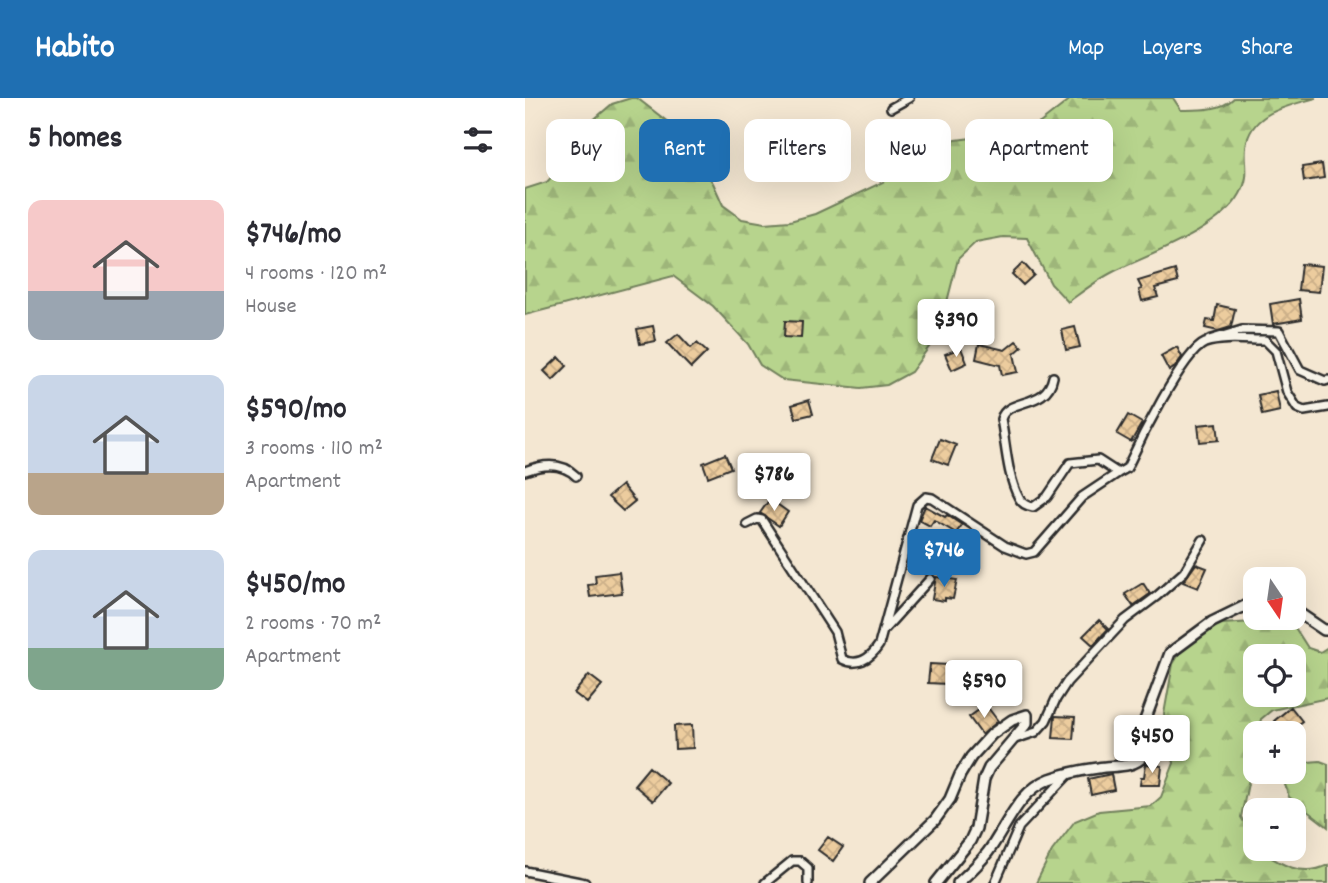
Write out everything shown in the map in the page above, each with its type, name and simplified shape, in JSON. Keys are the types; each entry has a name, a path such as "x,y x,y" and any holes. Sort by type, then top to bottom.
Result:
{"street":[{"path":"891,108 909,98"},
{"path":"747,524 757,519 762,520 835,632 842,659 850,663 865,660 879,645 917,505 921,500 932,498 1006,546 1026,554 1034,552 1082,497 1127,468 1165,395 1184,366 1203,344 1214,337 1242,330 1279,331 1300,370 1328,380"},
{"path":"1203,344 1222,340 1265,340 1276,351 1293,405 1304,411 1328,407"},
{"path":"1053,377 1051,388 1043,396 1003,413 1001,419 1020,500 1033,507 1040,504 1047,498 1070,463 1098,460 1118,473"},
{"path":"525,471 543,466 558,466 569,469 576,476"},
{"path":"1014,740 1036,732 1045,722 1067,682 1125,620 1184,572 1203,540"},
{"path":"880,634 930,579"},
{"path":"958,883 979,863 1011,812 1034,787 1051,779 1138,762 1144,756 1144,723 1170,653 1212,621 1243,607"},
{"path":"1306,618 1324,630 1328,629"},
{"path":"870,883 935,820 950,799 971,757 985,741 1012,720 1027,715 1027,723 994,762 984,779 976,828 970,841 936,883"},
{"path":"995,883 1019,827 1069,775"},
{"path":"765,883 792,860 804,863 808,883"},
{"path":"525,871 585,883"}],"green space":[{"path":"637,98 664,119 639,119 639,182 712,182 723,205 742,219 765,223 790,221 815,214 883,182 951,182 951,141 965,139 965,182 1113,182 1113,119 1045,119 1072,98 1173,98 1181,110 1202,110 1216,108 1234,98 1316,98 1272,112 1255,126 1246,147 1243,187 1230,207 1217,219 1183,240 1107,275 1068,302 1051,284 1027,238 1003,237 976,242 958,259 939,333 911,372 887,385 861,388 783,380 760,365 748,344 713,306 673,276 525,315 525,189 547,182 625,182 625,119 594,119 612,104"},
{"path":"1243,623 1243,630 1297,630 1305,644 1243,644 1243,707 1286,707 1272,710 1261,721 1243,721 1243,784 1248,784 1241,817 1243,861 1277,861 1300,870 1318,869 1328,865 1328,883 1036,883 1052,851 1075,821 1099,811 1151,806 1161,797 1174,763 1164,714 1173,664 1189,639 1222,624"},
{"path":"1306,645 1320,652 1328,647 1328,698 1306,703"},
{"path":"1320,761 1328,764 1328,827 1306,810 1306,798 1289,797 1286,784 1306,784 1306,762"}],"building":[{"path":"1322,164 1324,178 1304,181 1302,167"},
{"path":"1023,263 1034,275 1023,285 1012,274"},
{"path":"1301,264 1322,266 1319,292 1298,290"},
{"path":"1175,270 1178,282 1155,288 1158,297 1142,301 1139,290 1142,289 1138,281"},
{"path":"1299,299 1302,319 1273,324 1270,304"},
{"path":"1217,305 1235,309 1231,327 1218,331 1205,328 1207,320 1214,321"},
{"path":"785,321 802,322 801,338 784,337"},
{"path":"653,326 656,341 640,344 637,329"},
{"path":"1075,327 1080,347 1066,350 1062,330"},
{"path":"678,334 691,348 697,343 707,352 691,368 667,343"},
{"path":"1016,341 1022,347 1014,354 1018,372 1002,375 1000,365 976,359 979,344 1005,350"},
{"path":"1177,347 1182,357 1169,371 1161,356"},
{"path":"961,348 967,363 952,370 945,354"},
{"path":"559,357 567,366 553,380 544,371"},
{"path":"1276,391 1280,411 1262,415 1258,395"},
{"path":"809,400 813,414 796,418 792,405"},
{"path":"1128,415 1142,423 1131,442 1117,434"},
{"path":"1217,423 1219,440 1200,442 1198,425"},
{"path":"940,439 956,445 948,465 932,459"},
{"path":"725,454 731,468 708,477 703,463"},
{"path":"622,485 635,501 623,511 608,497"},
{"path":"770,499 788,512 779,526 760,513"},
{"path":"925,506 962,525 956,533 934,520 930,526 919,520"},
{"path":"1196,564 1207,568 1198,588 1183,582"},
{"path":"619,572 622,593 590,597 588,585 596,584 595,575"},
{"path":"936,577 957,580 953,599 932,599"},
{"path":"1143,583 1150,594 1133,606 1125,594"},
{"path":"1099,620 1108,629 1093,645 1083,636"},
{"path":"930,664 948,665 947,684 928,683"},
{"path":"589,675 602,685 587,703 574,693"},
{"path":"986,705 998,721 982,735 969,717"},
{"path":"1291,707 1302,721 1274,721"},
{"path":"1055,716 1075,717 1073,739 1053,738"},
{"path":"692,725 693,748 675,749 674,726"},
{"path":"1146,764 1162,766 1160,785 1140,785"},
{"path":"649,767 668,783 653,801 634,785"},
{"path":"1111,774 1114,790 1091,795 1088,779"},
{"path":"828,837 843,847 833,861 818,850"}]}
